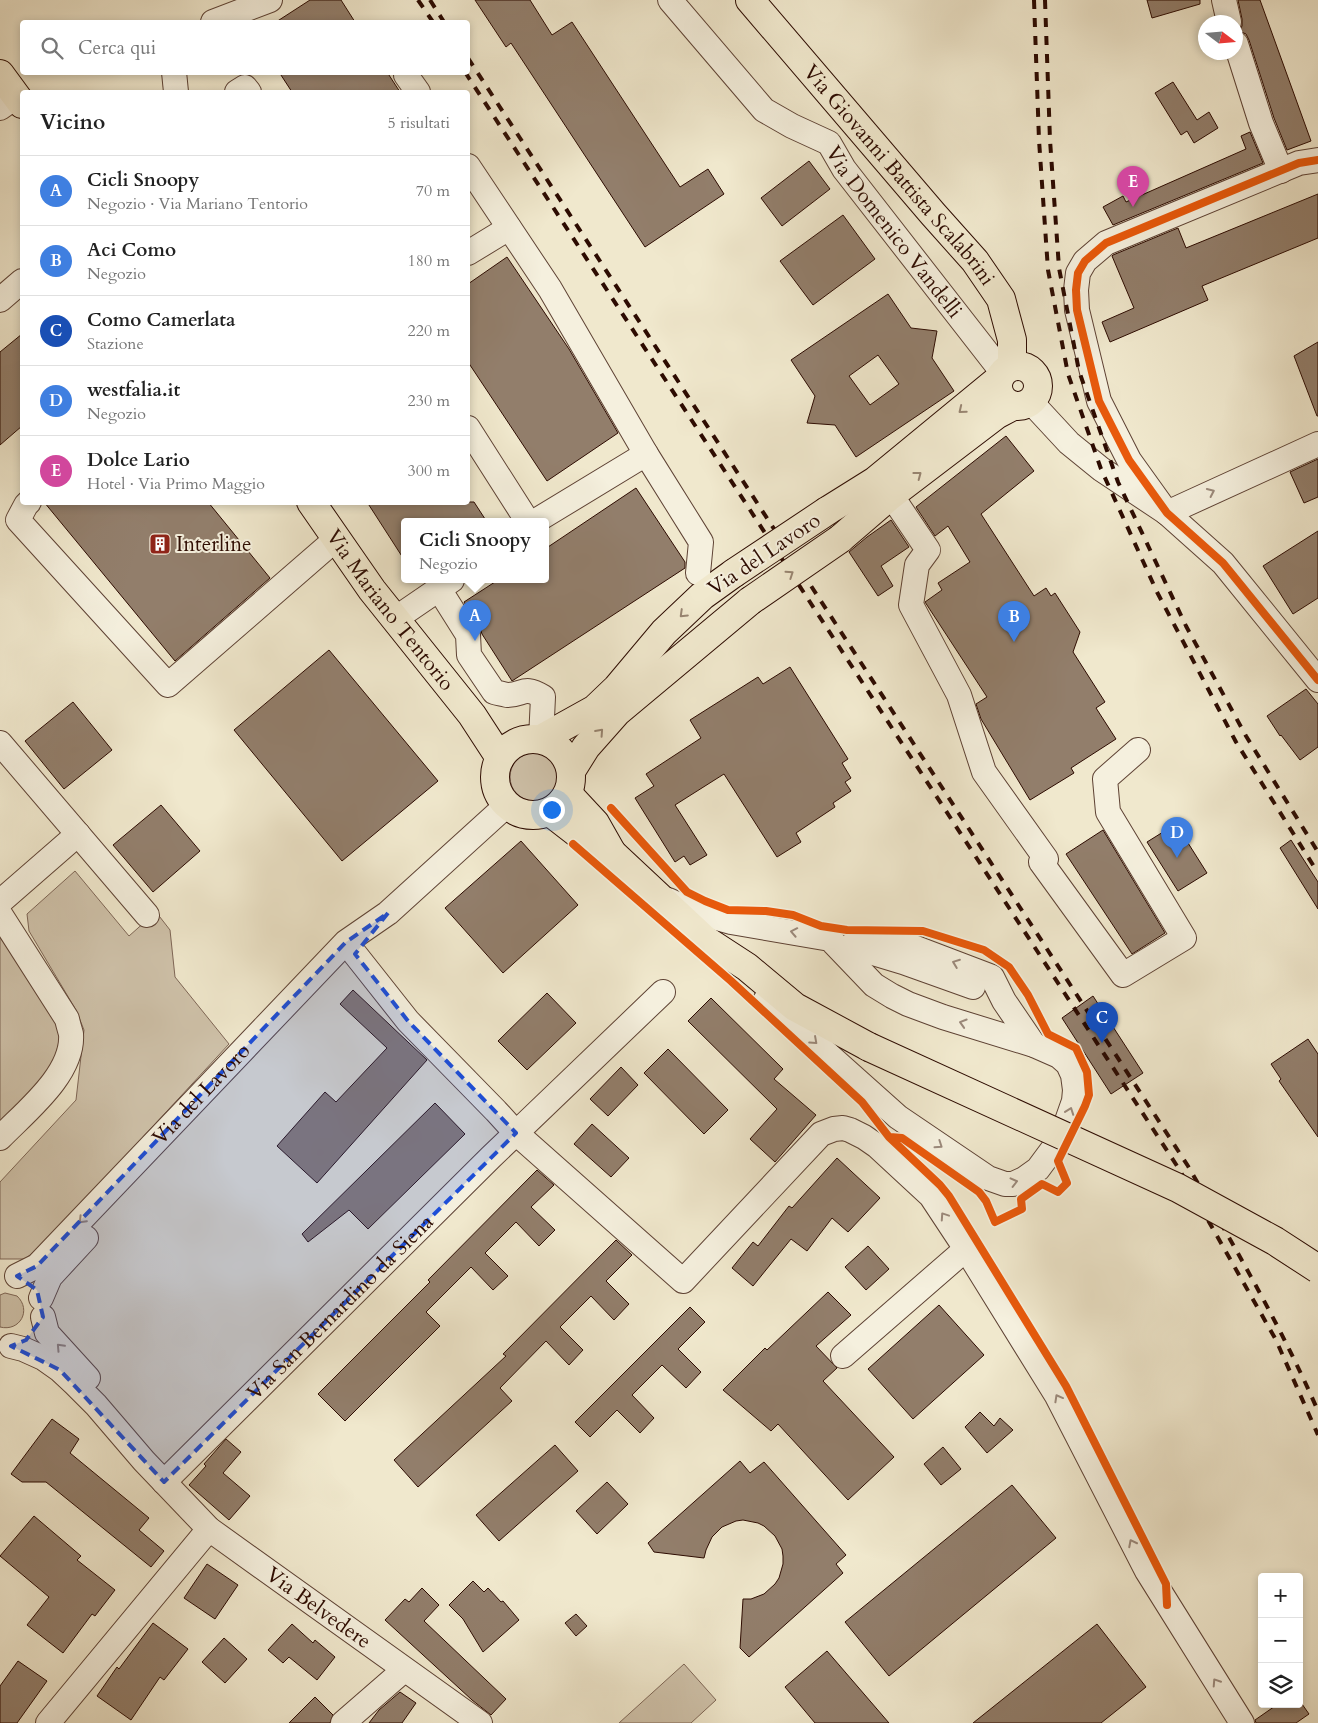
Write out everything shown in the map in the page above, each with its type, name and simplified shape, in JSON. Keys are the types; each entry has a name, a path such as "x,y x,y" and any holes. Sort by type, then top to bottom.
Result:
{"main road":[{"name":"Via Giovanni Battista Scalabrini","path":"750,0 975,261 1001,299 1012,340 1011,372"},
{"path":"1011,372 1037,377 1039,383 1038,390 1022,404 1007,403 1000,397 998,384 1011,372"},
{"name":"Via del Lavoro","path":"519,747 595,709 617,688 664,632 702,596 827,511 875,481 1011,372"},
{"name":"Via del Lavoro","path":"563,793 586,748 617,712 750,601 840,539 891,496 996,415 1022,404"},
{"name":"Via Mariano Tentorio","path":"313,505 372,590 472,715 519,747"},
{"path":"563,793 538,816 516,812 506,805 499,795 495,782 496,770 519,747 552,743 567,759 563,793 581,836 612,853 656,892 704,940 747,967 794,1007 869,1047 1178,1188 1275,1241 1318,1269"}],"street":[{"path":"218,20 270,0"},
{"name":"Via Domenico Vandelli","path":"670,0 764,110 792,126 829,143 844,169 1011,372"},
{"path":"1224,0 1227,15"},
{"path":"1241,60 1261,123 1281,171"},
{"path":"174,75 176,90"},
{"path":"1167,513 1129,460 1099,401 1077,310 1076,290 1078,273 1085,261 1106,243 1299,163 1318,160"},
{"path":"470,169 550,289 646,454 701,542 698,573"},
{"path":"470,252 509,228"},
{"path":"0,300 20,283"},
{"path":"1022,404 1101,470 1167,513 1223,563 1318,680"},
{"path":"470,431 525,518"},
{"path":"1167,513 1318,444"},
{"path":"541,518 646,454"},
{"path":"891,496 928,550 917,565 911,605 958,695 984,772 1046,858 1041,862 1123,975 1184,938 1108,812 1105,779 1138,750"},
{"path":"26,505 18,520 168,685 336,539"},
{"path":"395,619 446,584 468,635 469,655 494,692 508,695 521,691 533,691 543,697 519,747"},
{"path":"0,743 147,914"},
{"name":"Via del Lavoro","path":"9,1276 37,1266 346,942 388,913 506,805"},
{"path":"0,902 78,834"},
{"path":"656,892 679,906 695,912 731,922 840,943 903,962 996,996 1004,1001 1034,1045"},
{"name":"Via del Lavoro","path":"5,1345 26,1340 36,1331 50,1277 209,1106 355,954 388,913"},
{"path":"0,914 67,1019 71,1035 68,1053 62,1070 50,1087 0,1138"},
{"path":"747,967 760,993 898,1117 988,1178 1005,1184 1014,1184 1024,1180 1038,1169 1060,1138 1074,1101 1073,1074 1068,1064 1059,1056 1034,1045 943,1017 892,996 874,985 840,943"},
{"path":"355,954 408,1021 516,1133 683,1281 822,1134 834,1129 850,1130 877,1146 931,1196 966,1249 1057,1396 1147,1571 1242,1723"},
{"name":"Via San Bernardino da Siena","path":"164,1482 516,1133 663,992"},
{"path":"842,1356 966,1249"},
{"name":"Via Belvedere","path":"9,1276 29,1281 37,1290 47,1333 130,1425 148,1452 164,1482"},
{"name":"Via Belvedere","path":"5,1345 31,1352 60,1370 96,1405 128,1444 209,1529 480,1723"},
{"path":"48,1723 209,1529"},
{"path":"343,1723 404,1670"}],"highlighted area":[{"path":"388,913 355,954 408,1021 516,1133 164,1482 60,1370 11,1346 26,1340 43,1317 37,1290 17,1276 37,1266 346,942"}],"shaded area":[{"path":"534,753 543,755 551,760 556,768 558,777 556,786 551,794 543,799 534,801 525,799 517,794 512,786 510,777 512,768 517,760 525,755"},
{"path":"75,871 129,936 156,912 170,930 175,977 229,1044 44,1244 25,1259 0,1259 0,1182 76,1100 84,1030 76,1010 29,931 27,914"},
{"path":"0,937 55,1019 60,1039 52,1067 0,1126"},
{"path":"5,1293 17,1296 23,1307 22,1319 7,1328 0,1327 0,1295"},
{"path":"684,1664 716,1700 691,1723 619,1723"}],"building":[{"path":"310,0 341,0 354,20 279,20"},
{"path":"475,0 530,0 552,35 572,22 680,187 708,169 724,194 645,247 511,43 506,47"},
{"path":"1147,0 1200,0 1200,4 1152,18"},
{"path":"1238,0 1260,0 1311,141 1287,150 1274,118 1249,40 1243,33 1243,15 1241,15"},
{"path":"281,75 389,75 399,90 291,90"},
{"path":"1173,82 1197,120 1209,112 1218,128 1194,143 1187,131 1181,135 1155,93"},
{"path":"1250,132 1263,163 1113,225 1103,207 1123,196 1126,202 1246,149 1241,136"},
{"path":"809,161 830,189 782,226 761,198"},
{"path":"1318,194 1318,238 1202,286 1208,300 1110,342 1102,322 1134,308 1113,255 1178,228 1186,248"},
{"path":"843,215 875,259 813,305 780,261"},
{"path":"507,257 569,349 618,433 547,481 470,365 470,283"},
{"path":"888,294 911,328 937,331 932,358 954,391 856,457 835,425 807,423 815,396 791,360","holes":["878,355 899,384 870,405 849,376"]},
{"path":"20,336 20,428 0,445 0,352"},
{"path":"1318,342 1318,416 1317,416 1294,356"},
{"path":"1006,436 1034,471 981,514 1034,596 1046,588 1051,596 1055,593 1080,632 1073,652 1105,702 1096,708 1116,739 1071,768 1074,773 1030,800 981,719 976,704 987,697 925,602 942,590 938,583 970,562 948,526 935,536 916,507"},
{"path":"1318,459 1318,497 1304,503 1290,472"},
{"path":"636,488 685,562 685,568 512,681 464,602 493,583 549,583 549,546"},
{"path":"470,502 474,502 484,518 401,518 401,555 369,505 470,505"},
{"name":"Interline","path":"46,505 210,505 270,578 175,661"},
{"path":"891,520 909,547 881,566 893,586 878,596 849,552"},
{"path":"1318,531 1318,598 1293,614 1263,566"},
{"path":"329,650 438,781 342,861 234,730"},
{"path":"790,667 848,759 842,763 851,778 845,782 851,791 833,803 835,807 796,833 801,842 777,857 724,774 675,805 707,855 690,865 684,856 675,862 635,798 654,786 646,774 701,738 690,720 758,677 763,684"},
{"path":"1306,689 1318,704 1318,747 1300,760 1280,736 1267,716"},
{"path":"73,702 112,750 64,789 25,741"},
{"path":"161,805 200,851 153,892 113,845"},
{"path":"1176,824 1207,873 1178,891 1147,842"},
{"path":"1103,830 1165,933 1132,954 1066,854"},
{"path":"1291,840 1318,882 1318,909 1280,848"},
{"path":"521,841 578,905 503,973 445,908"},
{"path":"353,990 427,1060 317,1183 277,1146 325,1092 336,1102 387,1048 340,1004"},
{"path":"547,993 576,1023 527,1070 498,1041"},
{"path":"1093,996 1143,1073 1111,1094 1062,1018"},
{"path":"711,998 783,1069 774,1079 816,1115 775,1162 750,1139 777,1109 688,1021"},
{"path":"1308,1039 1318,1054 1318,1137 1279,1081 1281,1079 1271,1064"},
{"path":"668,1049 728,1110 704,1134 644,1073"},
{"path":"621,1067 638,1085 608,1116 590,1099"},
{"path":"435,1103 465,1134 368,1229 349,1210 308,1242 302,1234"},
{"path":"592,1124 629,1158 611,1177 574,1144"},
{"path":"837,1158 880,1198 848,1232 832,1218 807,1251 791,1239 753,1286 732,1268 753,1242 758,1246 789,1206 792,1208"},
{"path":"537,1170 554,1185 531,1207 555,1230 539,1246 516,1222 485,1253 508,1276 493,1290 471,1267 426,1312 440,1326 345,1421 318,1394 430,1282 428,1280"},
{"path":"616,1240 632,1255 606,1281 629,1304 614,1320 591,1296 560,1327 583,1350 569,1365 546,1341 500,1388 512,1401 418,1487 394,1460 506,1356 503,1354"},
{"path":"868,1246 889,1269 866,1290 845,1267"},
{"path":"828,1292 851,1315 816,1346 837,1368 823,1381 894,1457 848,1500 778,1424 771,1431 723,1390 765,1348 767,1350"},
{"path":"939,1305 984,1355 913,1419 868,1369"},
{"path":"690,1307 705,1322 678,1349 701,1372 686,1388 662,1365 632,1395 654,1418 640,1433 617,1410 590,1437 575,1422"},
{"path":"980,1412 994,1426 1000,1418 1013,1430 987,1453 965,1427"},
{"path":"52,1419 79,1439 70,1453 149,1518 139,1530 164,1551 151,1567 46,1482 22,1482 11,1474"},
{"path":"226,1439 241,1452 223,1473 250,1496 229,1520 189,1485"},
{"path":"555,1445 578,1471 499,1541 476,1515"},
{"path":"943,1447 961,1469 941,1485 924,1464"},
{"path":"740,1461 750,1473 764,1462 846,1555 836,1564 843,1573 749,1657 740,1648 743,1599 751,1599 764,1594 779,1578 783,1556 782,1549 775,1536 758,1523 743,1520 736,1521 722,1527 712,1537 704,1558 654,1552 648,1543"},
{"path":"607,1482 628,1504 597,1534 576,1511"},
{"path":"1012,1485 1056,1538 889,1676 845,1622"},
{"path":"34,1516 81,1556 77,1560 115,1590 95,1616 92,1614 63,1653 27,1625 49,1597 0,1556"},
{"path":"207,1564 238,1585 215,1619 184,1598"},
{"path":"473,1581 484,1592 488,1588 501,1602 503,1601 519,1620 483,1652 463,1619 449,1605"},
{"path":"422,1588 439,1605 424,1621 506,1699 491,1715 472,1700 385,1620 405,1599 409,1602"},
{"path":"576,1614 587,1626 576,1636 565,1623"},
{"path":"153,1623 188,1649 164,1680 160,1677 131,1720 97,1696 117,1667 119,1669"},
{"path":"292,1624 313,1643 315,1640 335,1657 317,1680 289,1657 283,1663 268,1650"},
{"path":"1097,1624 1146,1687 1101,1723 973,1723"},
{"path":"224,1638 247,1659 225,1683 202,1662"},
{"path":"827,1651 889,1723 815,1723 785,1687"},
{"path":"18,1661 47,1681 17,1723 0,1723 0,1686"},
{"path":"400,1692 416,1703 402,1723 369,1723 379,1710"},
{"path":"315,1697 333,1715 330,1723 289,1723"},
{"path":"1303,1705 1309,1714 1296,1723 1256,1723 1255,1720 1272,1708 1303,1708"}],"railway":[{"path":"418,0 432,20"},
{"path":"430,0 443,20"},
{"path":"1034,0 1039,140 1048,270 1068,374 1101,469 1157,592 1236,742 1318,873"},
{"path":"1045,0 1050,140 1059,268 1079,371 1118,482 1186,626 1246,736 1318,852"},
{"path":"470,61 1188,1166 1273,1317 1318,1411"},
{"path":"467,75 1179,1169 1276,1340 1318,1435"}],"cycle path":[{"path":"1318,160 1299,163 1106,243 1085,261 1078,273 1076,290 1077,310 1099,401 1129,460 1167,513 1223,563 1318,680"},
{"path":"611,808 687,892 728,910 766,911 793,915 821,926 847,930 923,931 984,950 1009,967 1028,995 1048,1034 1076,1048 1087,1072 1089,1095 1058,1161 1067,1183 1058,1192 1042,1184 1021,1199 1022,1209 995,1222 986,1201 979,1192 902,1138 890,1137"},
{"path":"573,844 731,981 862,1102 889,1137 940,1185 949,1196 1066,1386 1166,1584 1167,1605"}],"place":[{"name":"Dolce Lario","path":"1133,207"},
{"name":"Interline","path":"160,544"},
{"name":"Cicli Snoopy","path":"475,641"},
{"name":"Aci Como","path":"1014,642"},
{"name":"westfalia.it","path":"1177,858"},
{"name":"Como Camerlata","path":"1102,1043"}]}
